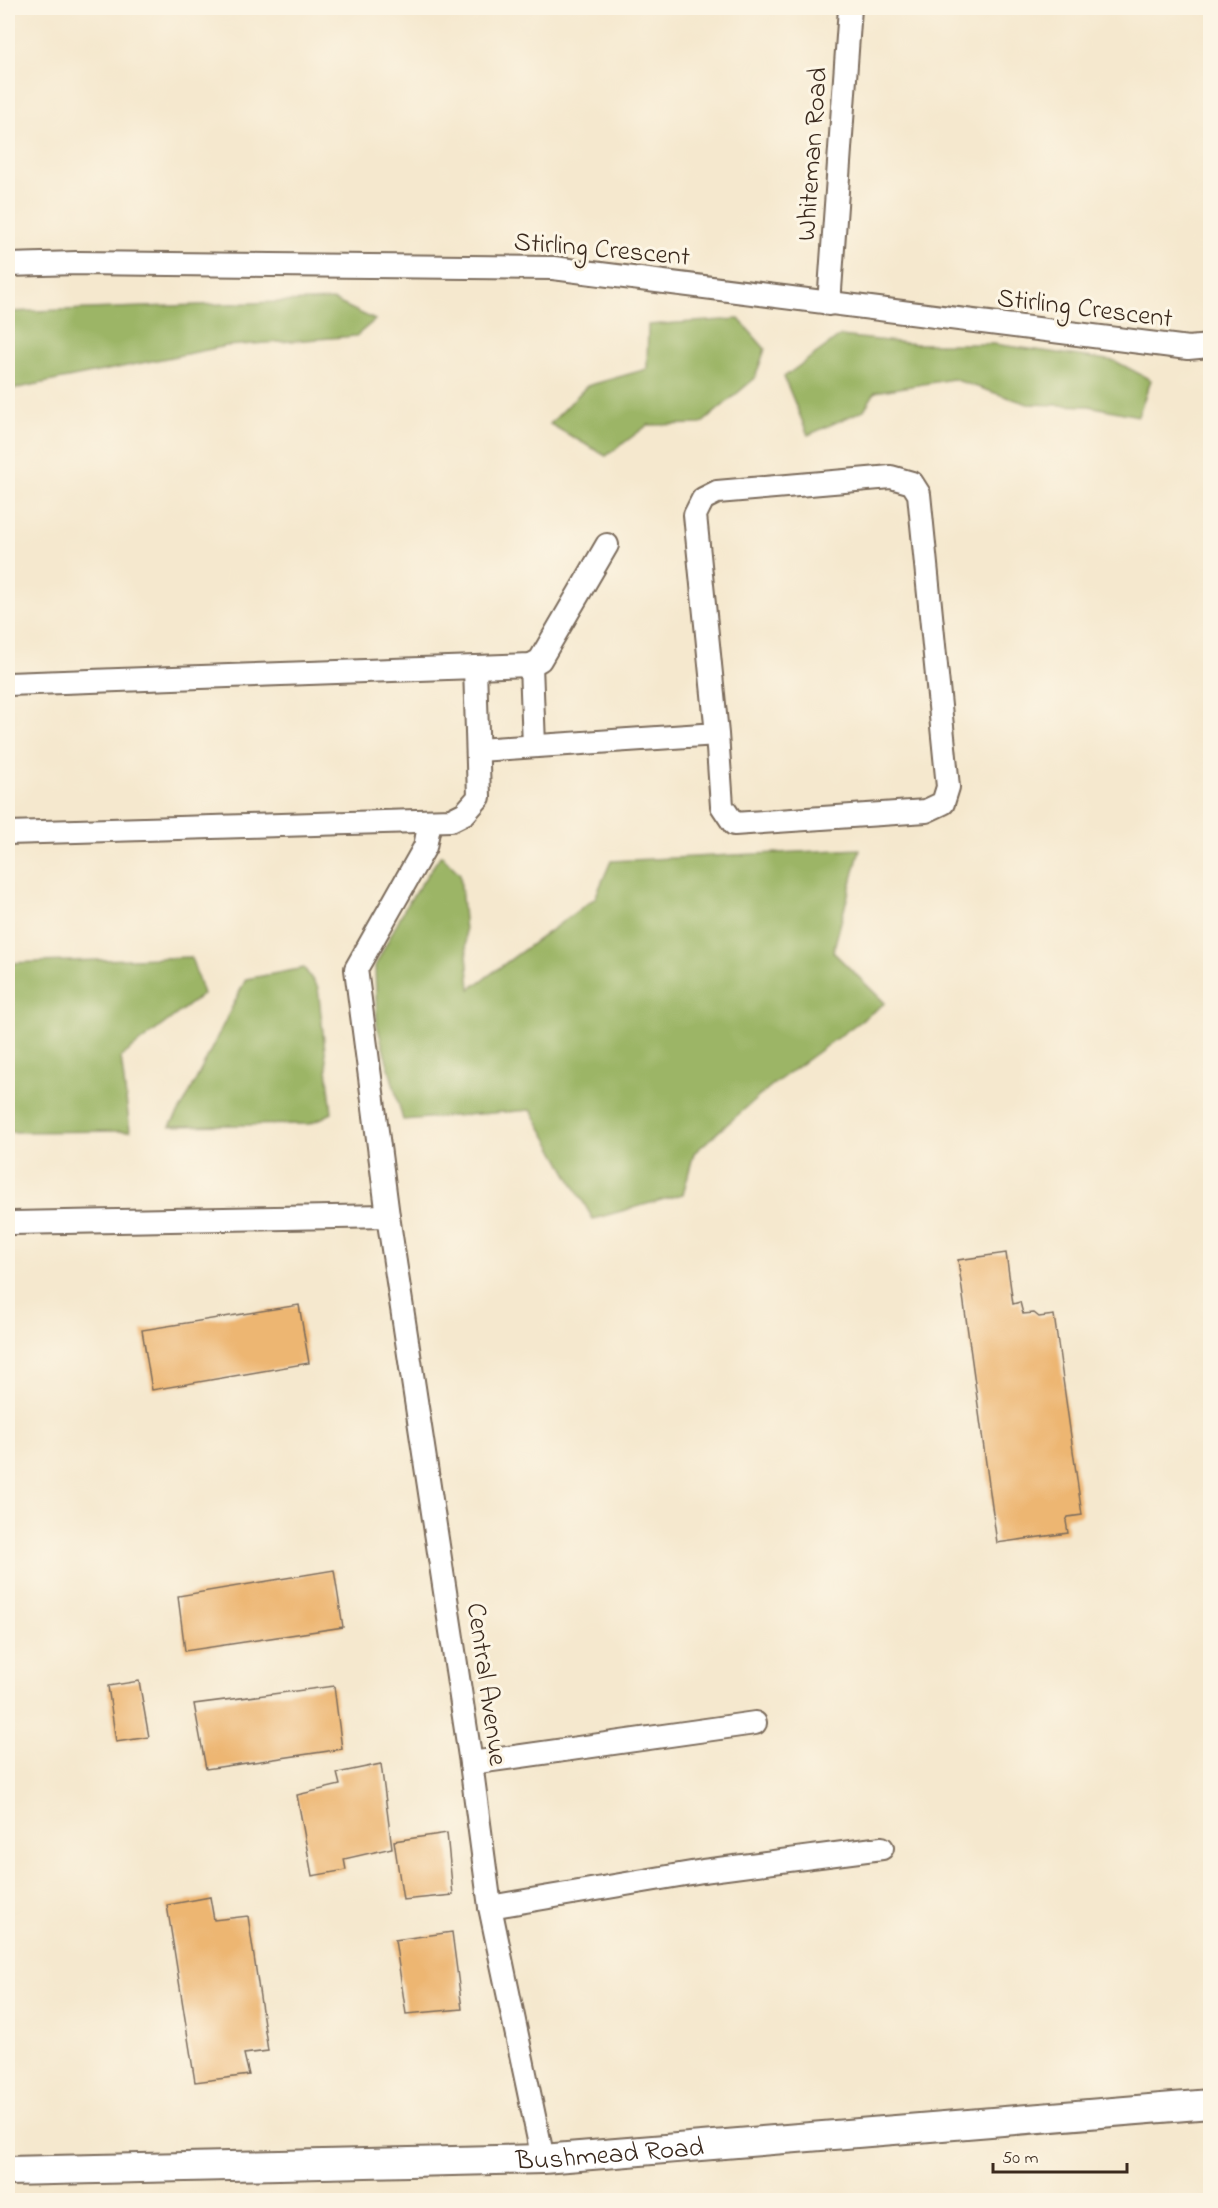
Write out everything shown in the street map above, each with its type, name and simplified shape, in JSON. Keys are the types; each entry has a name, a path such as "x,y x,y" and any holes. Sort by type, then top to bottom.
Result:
{"main road":[{"name":"Bushmead Road","path":"8,2171 543,2159 1210,2104"}],"street":[{"name":"Whiteman Road","path":"829,304 850,8"},
{"name":"Stirling Crescent","path":"8,265 77,262 553,268 1188,348 1210,346"},
{"name":"Stirling Crescent","path":"1188,348 1210,361"},
{"path":"891,477 912,483 920,494 948,787 943,803 926,811 734,824 722,806 717,734 694,514 703,499 717,492 891,477"},
{"path":"8,684 531,665 540,660 607,545"},
{"path":"531,665 534,746"},
{"path":"8,833 451,820 465,813 479,797 475,666"},
{"path":"478,750 717,734"},
{"name":"Central Avenue","path":"430,821 425,847 356,969 388,1216 471,1763 490,1907 543,2159"},
{"path":"12,1223 388,1216"},
{"path":"471,1763 755,1723"},
{"path":"490,1907 703,1871 882,1848"}],"green space":[{"path":"333,300 375,320 356,336 226,346 8,390 8,312"},
{"path":"739,319 765,349 755,378 701,424 648,425 606,456 550,424 587,386 647,369 648,325"},
{"path":"840,336 916,344 993,344 1115,361 1151,380 1138,416 1089,406 1028,404 953,379 875,392 864,410 808,435 784,377"},
{"path":"860,849 833,952 885,1003 771,1086 694,1153 683,1194 593,1219 531,1110 403,1120 377,1025 375,966 406,906 441,855 460,874 470,989 595,898 611,861"},
{"path":"191,957 203,994 121,1057 130,1131 8,1132 8,963"},
{"path":"304,968 318,988 332,1113 310,1124 170,1126 185,1102 246,979"}],"building":[{"path":"1006,1253 1013,1304 1020,1302 1023,1314 1034,1313 1039,1317 1054,1315 1082,1515 1068,1517 1066,1521 1068,1533 997,1543 958,1260"},
{"path":"299,1305 309,1363 152,1390 142,1330"},
{"path":"334,1570 343,1627 185,1651 178,1596"},
{"path":"139,1681 149,1737 116,1742 108,1686"},
{"path":"334,1686 342,1749 206,1769 194,1704"},
{"path":"381,1764 392,1848 344,1859 346,1870 312,1876 297,1795 340,1785 337,1773"},
{"path":"447,1833 453,1895 403,1900 394,1841"},
{"path":"210,1897 214,1920 248,1916 268,2051 244,2054 249,2075 195,2082 167,1905"},
{"path":"452,1932 462,2009 406,2014 395,1940"}]}
